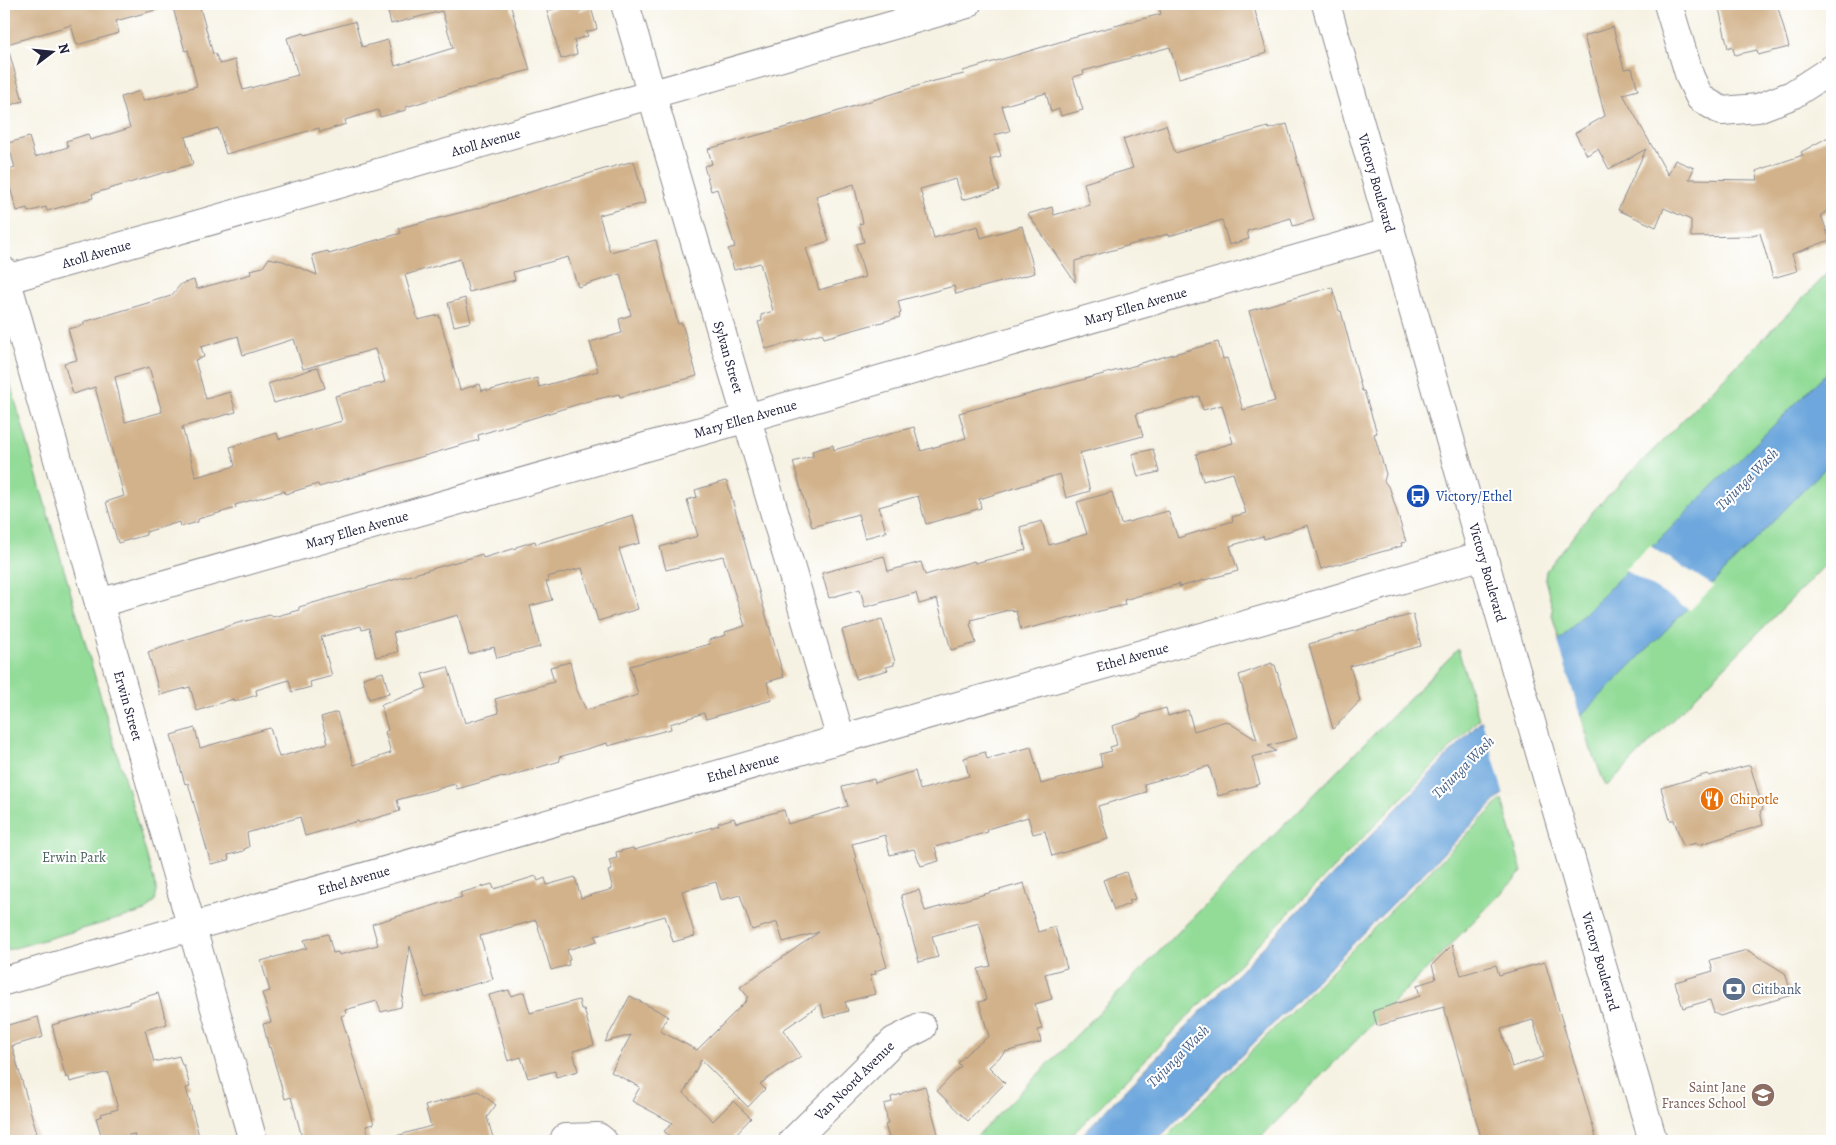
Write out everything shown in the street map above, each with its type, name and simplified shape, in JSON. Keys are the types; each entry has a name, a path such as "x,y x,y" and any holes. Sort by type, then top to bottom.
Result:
{"street":[{"name":"Sylvan Street","path":"625,4 841,739"},
{"name":"Atoll Avenue","path":"5,277 967,4"},
{"name":"Victory Boulevard","path":"1326,4 1506,636 1653,1141"},
{"path":"1668,4 1690,77 1700,98 1722,111 1758,108 1792,94 1832,69"},
{"name":"Mary Ellen Avenue","path":"99,603 1391,232"},
{"name":"Erwin Street","path":"5,277 253,1141"},
{"name":"Ethel Avenue","path":"4,981 841,739 1319,604 1483,555"},
{"name":"Van Noord Avenue","path":"793,1141 894,1041 922,1027"},
{"path":"566,1138 598,1137 603,1141"}],"green space":[{"path":"1832,269 1832,558 1607,786 1591,750 1552,615 1553,611 1545,579 1546,571 1593,511"},
{"name":"Erwin Park","path":"4,362 157,891 155,901 146,911 4,951"},
{"path":"1458,649 1479,719 1066,1141 972,1141"},
{"path":"1502,799 1522,872 1257,1141 1162,1141"}],"water":[{"name":"Tujunga Wash","path":"1832,367 1832,461 1715,581 1156,1141 1076,1141 1624,573"}],"pier":[{"path":"1650,546 1714,586 1690,610 1624,569"},
{"path":"1557,638 1581,719 1504,795 1481,717"}],"building":[{"path":"4,4 159,4 159,9 116,21 119,33 77,45 71,25 4,45"},
{"path":"172,4 199,4 213,54 215,53 220,64 235,60 243,90 298,75 287,38 353,22 355,22 362,47 388,40 395,66 453,48 442,11 391,24 386,4 510,4 530,70 406,107 406,110 380,117 378,110 345,120 346,124 320,132 319,128 226,154 218,128 185,137 193,164 92,194 93,198 47,211 46,207 28,212 27,208 17,211 5,171 15,168 8,143 29,137 35,157 68,147 66,141 88,134 90,140 130,128 121,97 140,91 143,101 197,86 188,50 185,51"},
{"path":"573,4 575,9 579,7 580,11 591,7 597,29 586,32 588,36 574,40 577,54 561,59 547,11"},
{"path":"1158,4 1253,4 1267,53 1179,78 1170,47 1083,71 1084,74 1073,77 1083,110 1061,116 1059,109 1051,112 1046,93 1002,106 1010,131 994,135 1001,156 990,159 999,190 962,200 956,179 920,189 934,238 978,226 981,238 1022,226 1035,273 956,294 954,286 898,301 900,317 824,338 822,333 766,349 758,322 762,321 761,315 773,311 760,263 734,270 728,249 735,247 717,189 711,191 704,166 712,164 708,149 801,123 930,82 964,74 963,71 1069,38 1161,14","holes":["854,184 863,223 859,224 864,242 856,244 865,277 819,290 806,248 829,241 816,196"]},
{"path":"1718,4 1777,4 1789,47 1758,55 1757,50 1735,55 1732,46 1728,48"},
{"path":"1613,27 1624,69 1632,68 1638,90 1623,94 1668,175 1675,160 1694,168 1689,179 1758,180 1756,171 1803,155 1801,152 1832,135 1832,208 1821,215 1830,240 1792,254 1797,271 1773,278 1760,233 1748,236 1691,237 1691,220 1664,208 1656,227 1618,210 1646,149 1609,169 1598,149 1587,155 1575,133 1605,116 1584,36"},
{"path":"9,52 23,101 4,107 4,53"},
{"path":"1287,124 1314,220 1293,226 1291,218 1247,231 1249,239 1229,245 1222,220 1169,236 1168,234 1075,261 1075,282 1028,214 1052,207 1054,215 1090,205 1084,183 1133,168 1123,139 1166,125 1175,153 1268,127 1269,129"},
{"path":"634,161 645,203 599,215 610,252 656,240 678,324 682,323 697,376 620,397 619,394 585,402 478,435 479,440 319,487 318,484 285,494 284,491 235,505 236,508 198,519 198,522 180,527 179,522 146,532 146,535 118,543 106,502 124,496 95,387 73,394 64,363 77,360 68,329 84,325 84,322 171,296 181,284 194,280 197,289 251,274 250,270 263,267 269,258 283,261 317,275 312,255 328,251 329,254 401,233 399,228 479,208","holes":["568,257 578,287 620,274 631,315 619,319 622,333 590,342 598,371 539,387 537,378 487,391 487,389 482,391 480,384 460,390 439,315 418,320 405,275 460,259 469,292 515,280 513,272","238,336 243,355 294,339 303,369 375,349 385,382 335,396 342,421 279,439 277,433 230,447 235,466 196,477 182,427 236,412 230,392 206,399 195,360 204,357 201,347","149,367 162,412 125,422 115,377"]},
{"path":"1332,287 1339,311 1341,311 1362,391 1364,391 1377,433 1374,434 1386,474 1384,481 1390,489 1406,542 1401,543 1402,546 1321,569 1308,525 1264,539 1263,536 1230,546 1238,571 1179,587 1179,584 1124,600 1125,605 1021,630 1016,611 1013,612 1012,609 971,620 972,623 970,624 976,643 951,650 937,599 919,604 916,593 865,607 860,589 829,598 822,573 884,556 888,571 921,562 925,575 974,561 975,563 1026,550 1020,527 1042,521 1049,545 1087,534 1077,502 1112,492 1121,524 1168,511 1178,538 1233,521 1232,517 1246,513 1233,473 1203,481 1196,454 1233,443 1222,405 1203,410 1199,396 1136,414 1143,436 1080,453 1090,491 1066,498 1060,474 979,499 981,508 926,524 918,496 879,507 886,532 865,538 858,514 812,527 793,462 813,456 812,451 833,445 834,450 914,427 921,451 966,438 959,413 1218,342 1223,359 1227,358 1243,410 1275,401 1249,311"},
{"path":"465,298 471,322 454,326 448,303"},
{"path":"318,367 325,388 274,403 268,384"},
{"path":"1153,449 1159,472 1138,477 1132,454"},
{"path":"727,482 784,677 767,682 772,700 706,719 704,713 670,724 671,729 608,746 607,743 559,757 560,761 503,778 503,776 457,789 455,784 397,800 400,811 359,823 358,821 305,836 300,817 247,833 249,847 244,849 244,851 228,855 229,860 211,864 188,783 185,784 171,735 195,728 200,748 270,728 279,757 328,743 321,717 337,712 354,765 391,753 385,732 388,730 381,705 427,688 422,674 448,667 465,723 499,713 495,699 554,682 550,667 570,662 576,688 586,710 638,695 630,666 710,644 709,640 726,635 725,632 745,626 723,556 666,570 660,547 698,536 687,500 697,497 695,490"},
{"path":"633,515 640,543 619,549 638,609 598,621 582,568 547,577 549,582 546,582 552,600 530,606 540,647 497,658 494,647 469,654 458,615 393,633 398,652 376,657 369,628 362,630 361,626 321,637 332,676 310,682 311,687 292,692 289,680 256,690 257,695 234,702 233,699 197,711 190,687 160,695 148,652 238,623 299,610 299,607 482,554 483,558 535,541 536,544"},
{"path":"1413,614 1421,646 1350,666 1360,701 1333,729 1309,644"},
{"path":"882,619 895,662 894,665 886,667 888,670 856,679 842,630"},
{"path":"1272,663 1272,665 1275,665 1297,738 1268,746 1276,751 1252,757 1260,784 1218,796 1209,766 1144,784 1146,792 1098,806 1108,839 1052,856 1045,831 1033,834 1028,817 987,829 988,832 935,847 939,861 921,866 914,849 890,855 885,835 852,844 887,967 875,971 876,974 870,975 875,994 845,1002 848,1011 824,1018 821,1004 783,1030 801,1056 760,1084 765,1089 748,1107 701,1060 684,1093 713,1121 733,1101 751,1118 731,1139 733,1141 674,1141 664,1131 673,1123 632,1101 640,1087 611,1072 631,1035 605,1042 630,996 668,1016 660,1031 697,1050 747,1000 746,998 748,997 740,987 819,932 783,942 777,922 752,930 740,895 721,900 716,882 682,891 695,936 673,942 665,916 595,936 597,941 567,950 570,960 568,961 569,965 551,970 536,920 480,936 493,979 425,998 410,946 401,1007 381,1012 377,1001 345,1010 346,1014 341,1016 374,1124 366,1126 370,1141 303,1141 291,1097 285,1099 263,1024 271,1022 262,993 270,991 261,961 307,948 304,940 328,934 333,953 338,952 339,955 378,945 372,924 462,897 460,893 492,884 494,889 536,876 538,881 545,878 547,885 575,877 581,898 613,889 608,871 612,870 609,860 617,858 616,852 633,848 634,850 680,837 719,825 718,823 734,818 736,823 784,810 788,824 848,806 842,787 874,779 875,783 915,771 920,790 969,776 964,758 985,752 987,759 1031,747 1041,784 1102,767 1100,754 1112,751 1110,747 1117,745 1112,726 1166,708 1168,716 1188,710 1194,731 1226,721 1257,740 1239,675"},
{"path":"383,672 389,693 369,699 363,678"},
{"name":"Chipotle","path":"1750,765 1763,809 1760,811 1763,825 1698,845 1697,843 1683,846 1674,820 1670,820 1661,788 1707,774 1709,776"},
{"path":"1126,872 1135,899 1129,901 1131,903 1114,910 1103,880"},
{"path":"1024,883 1038,932 1055,927 1067,968 1045,974 1052,999 1035,1004 1042,1029 1038,1030 1041,1042 1005,1052 989,1067 1005,1083 968,1121 937,1091 961,1066 958,1063 967,1053 989,1036 979,1002 986,1000 978,969 991,966 979,923 932,936 938,957 919,962 901,895 919,890 925,911"},
{"path":"1452,945 1461,975 1496,965 1499,975 1545,962 1597,1141 1482,1141 1444,1007 1377,1026 1373,1011 1420,996 1417,985 1436,979 1432,965","holes":["1533,1020 1544,1057 1512,1067 1501,1029"]},
{"name":"Citibank","path":"1747,950 1785,973 1792,995 1720,1016 1714,1013 1710,1000 1683,1008 1675,982 1713,971 1710,960"},
{"path":"509,990 511,996 524,992 530,1013 579,1000 581,1009 584,1009 594,1045 573,1051 578,1071 556,1077 555,1071 528,1078 521,1057 508,1061 489,995"},
{"path":"158,993 167,1024 145,1030 154,1062 179,1056 182,1065 184,1065 190,1087 186,1088 199,1136 180,1141 136,1141 134,1134 103,1141 96,1118 102,1116 101,1114 118,1109 108,1072 70,1082 69,1077 66,1078 52,1025 129,1004 129,1002"},
{"path":"38,1017 43,1037 12,1046 39,1141 4,1141 4,1026"},
{"path":"925,1086 940,1141 890,1141 885,1125 888,1124 884,1104 892,1102 891,1097"},
{"path":"478,1091 496,1105 487,1117 494,1141 397,1141 396,1136 431,1126 425,1106"}],"place":[{"name":"Victory/Ethel","path":"1418,496"},
{"name":"Chipotle","path":"1712,799"},
{"name":"Citibank","path":"1734,989"},
{"name":"Saint Jane Frances School","path":"1763,1095"}]}
